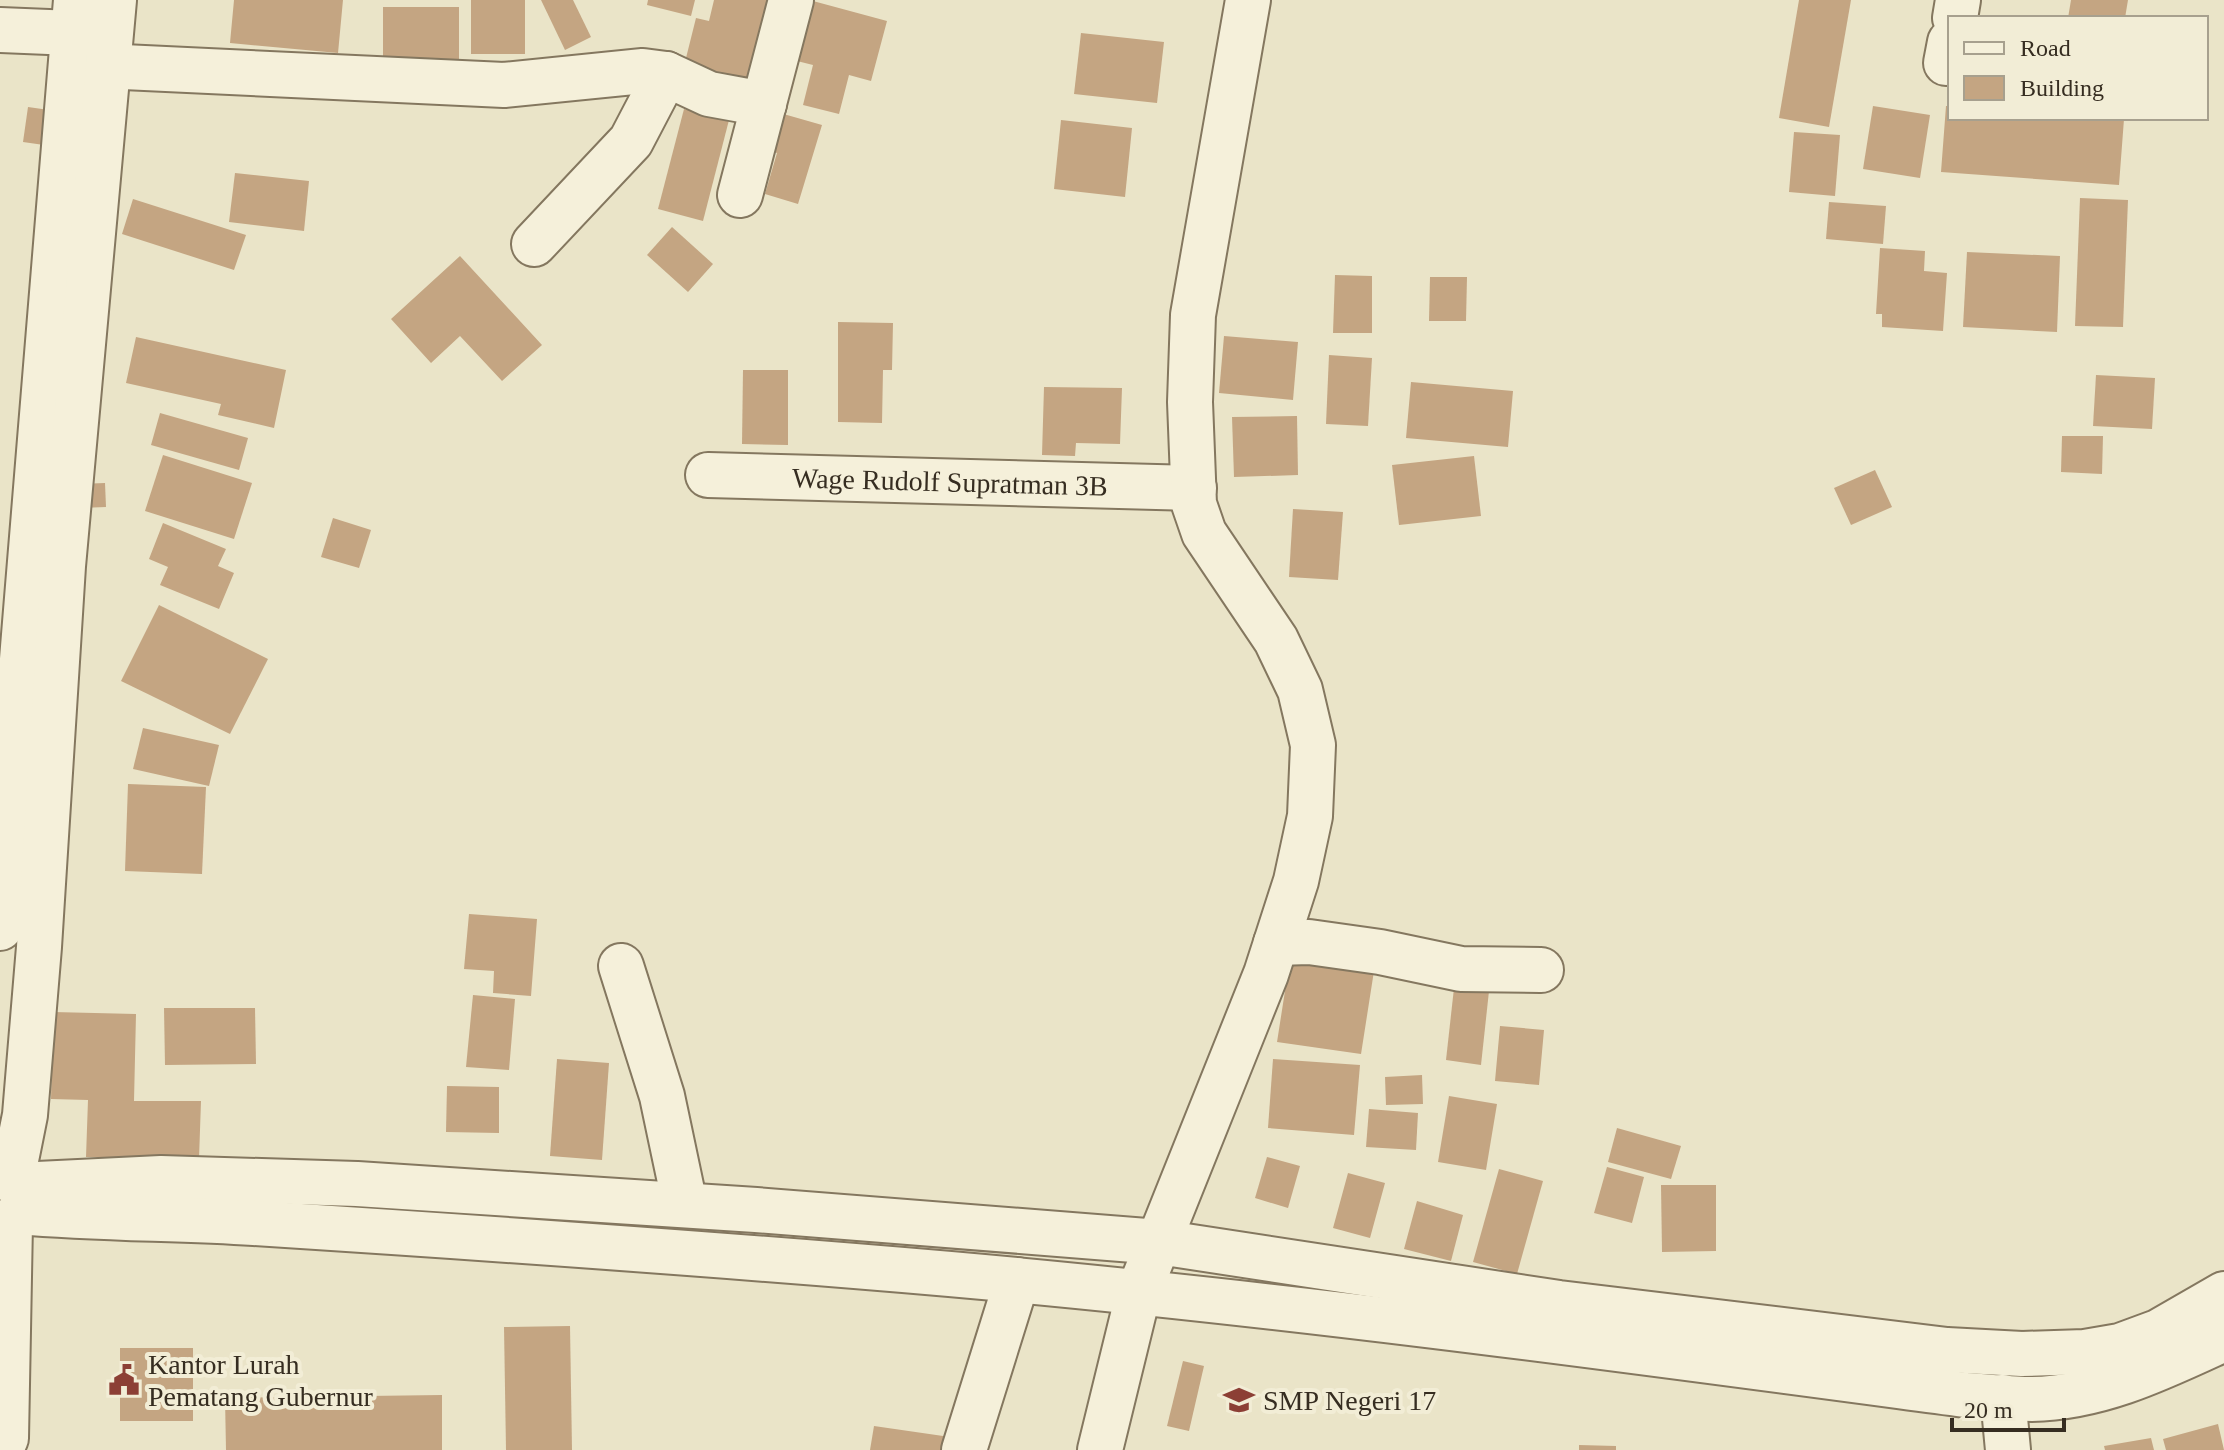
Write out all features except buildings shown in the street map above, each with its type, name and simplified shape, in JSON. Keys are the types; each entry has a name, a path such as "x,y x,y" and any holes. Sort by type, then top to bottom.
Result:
{"street":[{"path":"1,1450 6,1438 10,1200 25,1115 39,947 46,565 82,41 114,0"},
{"path":"740,195 791,0"},
{"path":"1100,1450 1139,1291 1266,974 1296,881 1310,816 1313,745 1300,690 1276,640 1204,533 1194,504 1190,402 1193,315 1248,0"},
{"path":"0,30 504,85 643,71 666,74 709,94 764,104"},
{"path":"534,244 631,141 666,74"},
{"name":"Wage Rudolf Supratman 3B","path":"708,475 1194,488"},
{"path":"0,928 46,565"},
{"path":"1276,943 1309,942 1380,952 1461,969 1541,970"},
{"path":"621,966 662,1096 685,1205"},
{"path":"10,1200 161,1178 357,1184 685,1205 1159,1242 1559,1303 1947,1350 2022,1354 2085,1352 2120,1346 2158,1332 2224,1294"},
{"path":"10,1200 86,1218 244,1223 546,1242 1139,1291 1477,1331 1965,1395 2032,1399 2070,1396 2110,1387 2224,1339"},
{"path":"964,1450 1017,1280"},
{"path":"2003,1397 2008,1450"}],"place":[{"name":"Kantor Lurah Pematang Gubernur","path":"124,1380"},
{"name":"SMP Negeri 17","path":"1239,1400"}]}
